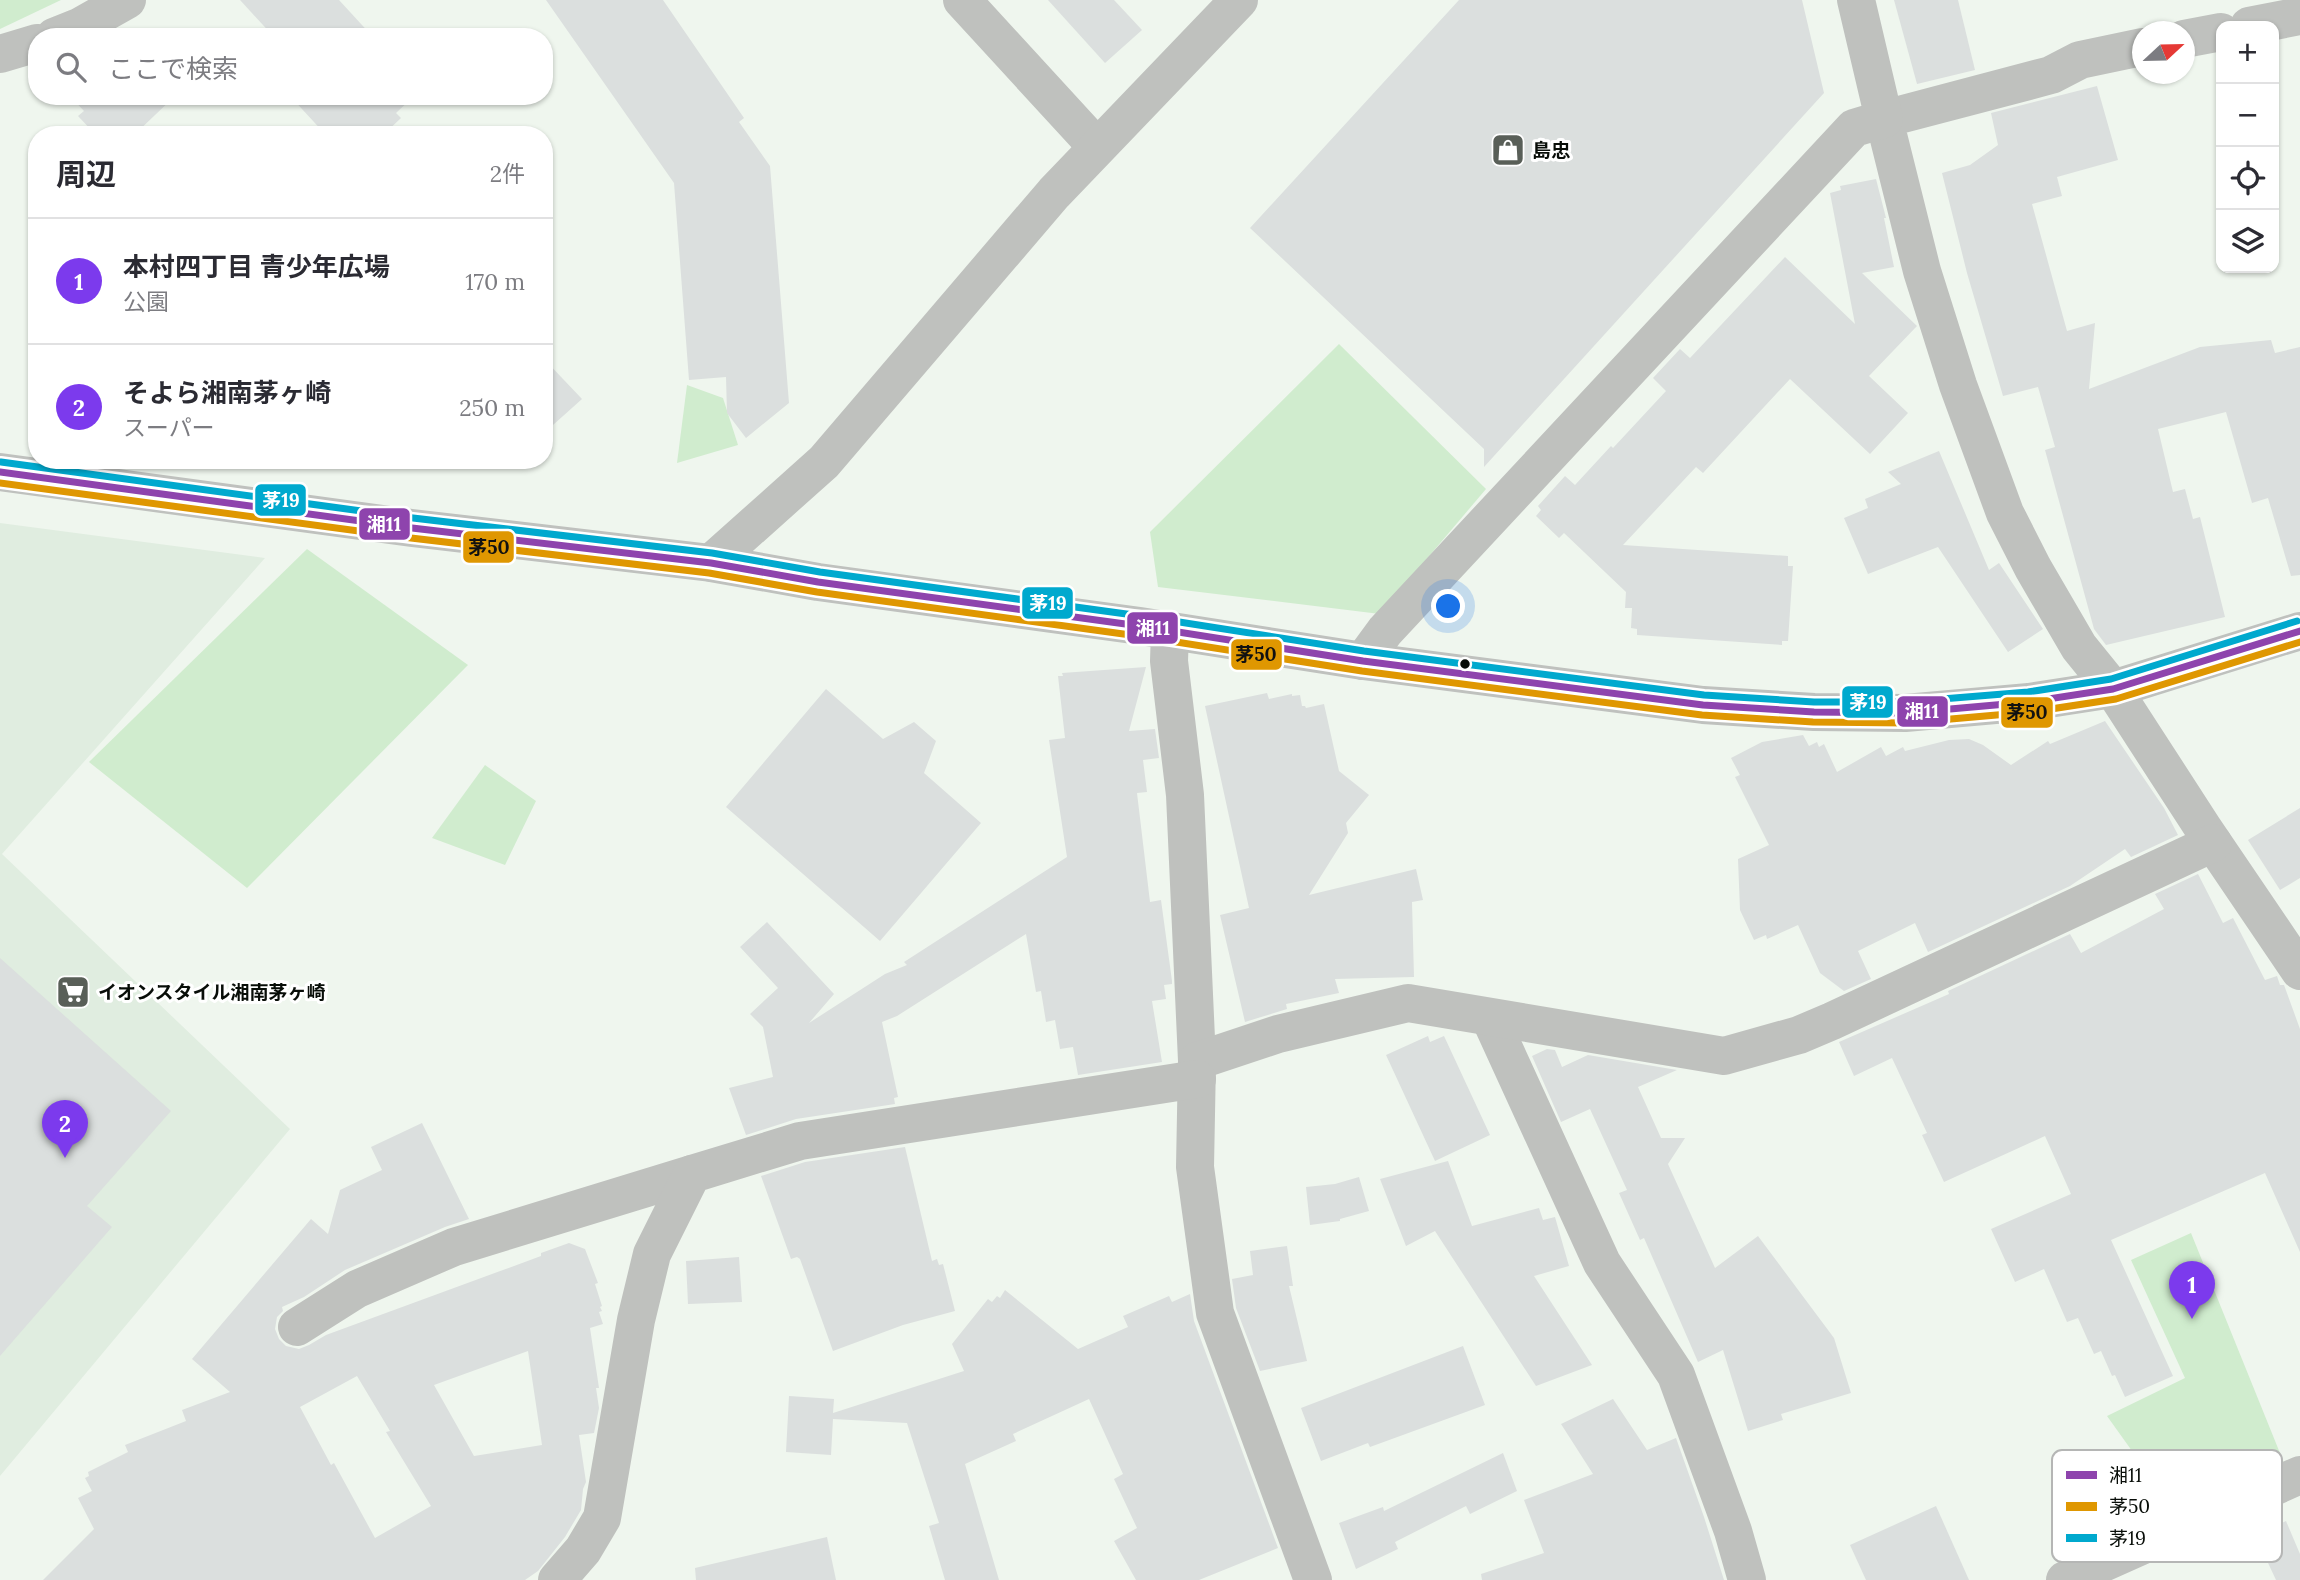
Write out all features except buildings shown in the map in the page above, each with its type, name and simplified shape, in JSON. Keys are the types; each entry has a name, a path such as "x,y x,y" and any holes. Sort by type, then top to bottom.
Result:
{"street":[{"path":"76,28 127,0"},
{"path":"962,0 1096,146"},
{"path":"711,563 824,462 1096,146 1239,0"},
{"path":"1856,0 1922,271 1958,385 2005,513 2079,647 2113,689 2300,971"},
{"path":"2274,21 2300,16"},
{"path":"2195,37 2216,33"},
{"path":"0,54 28,46"},
{"path":"1363,661 1395,621 1854,128 2051,75 2080,60 2132,49"},
{"path":"0,472 425,529 711,563 818,582 1363,661 1703,705 1814,712 1905,713 1964,709 2113,689 2300,631"},
{"path":"1170,631 1169,661 1185,795 1197,1070 1195,1167 1215,1313 1313,1580"},
{"path":"297,1326 357,1289 454,1247 800,1141 1197,1070 1278,1034 1408,1003 1724,1056 1821,1026 2213,843"},
{"path":"1490,1018 1602,1263 1676,1374 1733,1531 1747,1580"},
{"path":"557,1580 583,1550 602,1518 636,1320 652,1254 692,1174"},
{"path":"2282,1483 2300,1475"},
{"path":"2065,1580 2105,1562"}],"shaded area":[{"name":"イオンスタイル湘南茅ヶ崎","path":"0,523 265,558 2,854 290,1129 0,1476"}],"green space":[{"path":"0,0 61,0 0,29"},
{"path":"1339,344 1486,489 1380,614 1158,587 1150,532"},
{"path":"687,385 723,398 738,445 677,463"},
{"path":"307,549 468,665 247,888 89,762"},
{"path":"485,765 536,801 505,865 432,838"},
{"path":"2191,1233 2279,1450 2131,1450 2107,1416 2185,1378 2131,1260"}],"transit line":[{"name":"茅19","path":"1,462 28,466"},
{"name":"茅19","path":"52,469 413,518 712,553 820,572 1141,616 1364,651 1704,695 1814,702 1905,702 2028,692 2111,679 2297,621"},
{"name":"湘11","path":"0,472 412,528 711,563 818,582 1140,626 1363,661 1703,705 1814,712 1905,713 2029,702 2113,689 2300,631"},
{"name":"茅50","path":"0,483 411,538 709,573 817,592 1138,636 1362,671 1702,715 1813,722 1905,723 2031,712 2116,699 2300,642"}],"place":[{"name":"島忠","path":"1508,150"},
{"name":"イオンスタイル湘南茅ヶ崎","path":"73,992"},
{"name":"そよら湘南茅ヶ崎","path":"65,1158"},
{"name":"本村四丁目 青少年広場","path":"2192,1319"}]}
